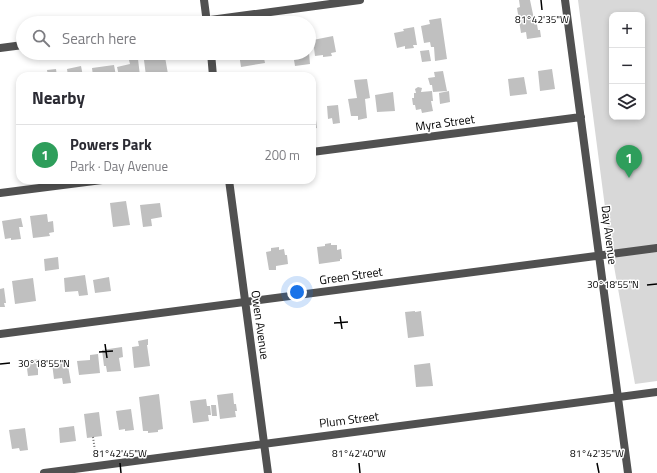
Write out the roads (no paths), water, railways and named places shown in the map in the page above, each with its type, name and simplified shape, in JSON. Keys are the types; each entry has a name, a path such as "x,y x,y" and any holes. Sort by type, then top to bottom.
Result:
{"street":[{"path":"204,0 206,16"},
{"path":"249,16 360,0"},
{"name":"Day Avenue","path":"565,0 628,473"},
{"path":"0,48 16,46"},
{"path":"212,60 213,72"},
{"name":"Myra Street","path":"316,151 581,117"},
{"path":"0,193 71,184"},
{"name":"Owen Avenue","path":"230,184 268,473"},
{"name":"Green Street","path":"0,334 657,248"},
{"name":"Plum Street","path":"44,473 657,392"}],"place":[{"name":"Powers Park","path":"629,178"}]}
